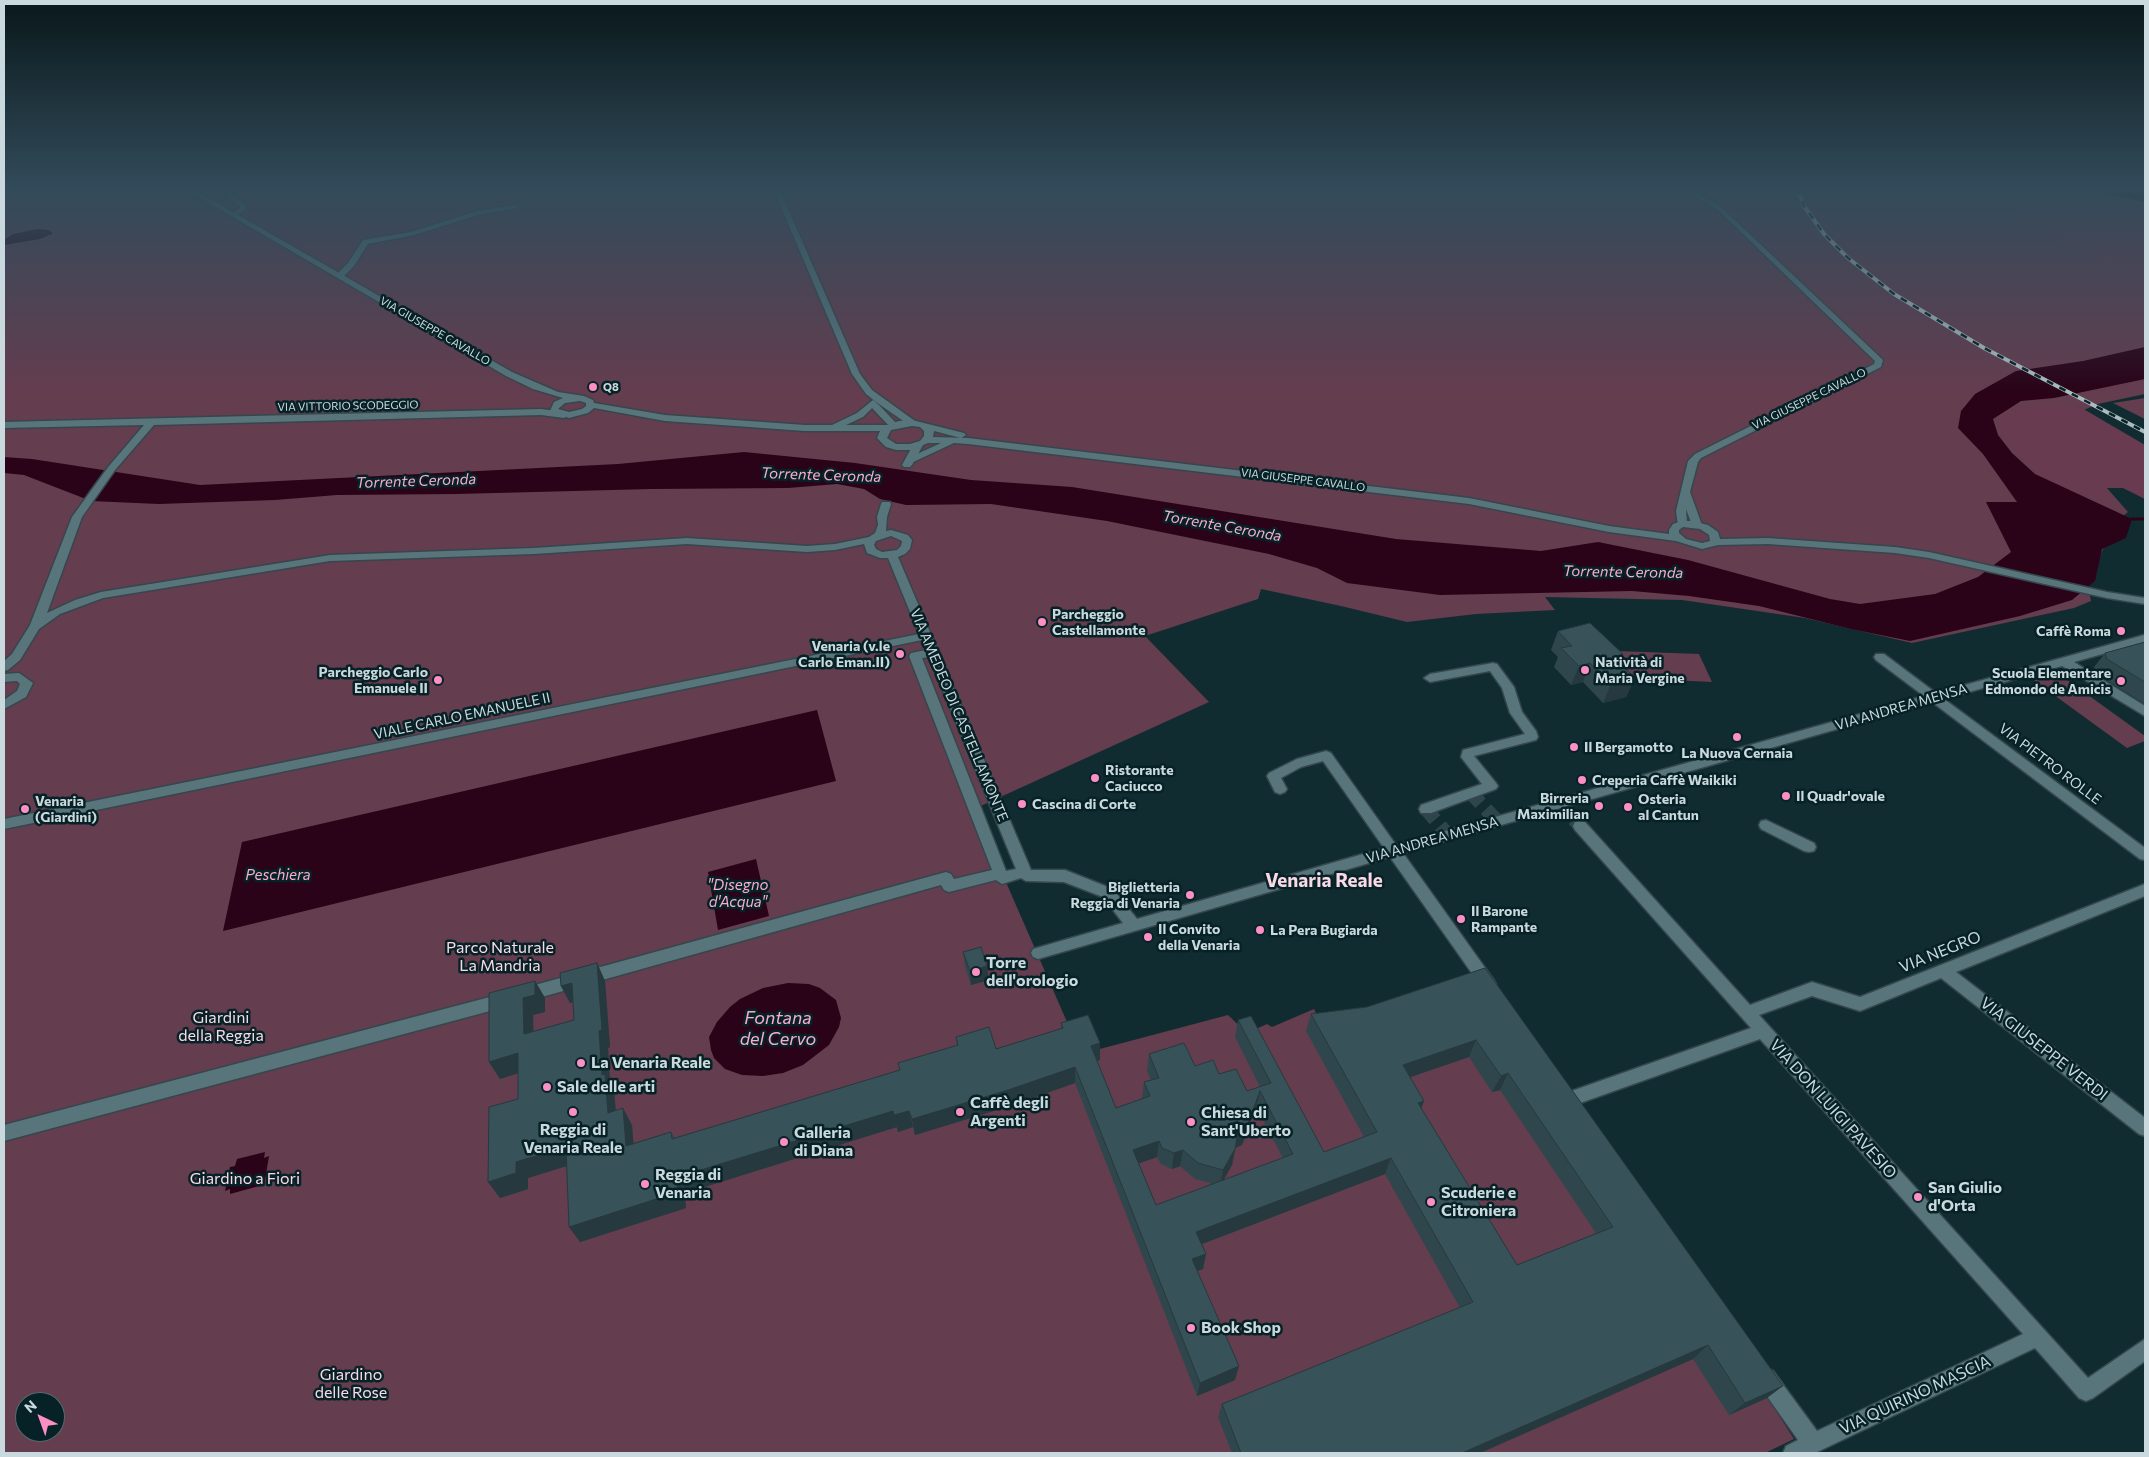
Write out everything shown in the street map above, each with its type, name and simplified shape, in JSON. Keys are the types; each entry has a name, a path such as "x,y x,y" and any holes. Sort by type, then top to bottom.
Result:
{"street":[{"name":"VIA GIUSEPPE CAVALLO","path":"305,256 510,374 559,397"},
{"path":"339,276 356,256"},
{"path":"806,256 840,331 856,374 869,392 891,410 912,423"},
{"name":"VIA GIUSEPPE CAVALLO","path":"1678,531 1685,492 1694,461 1698,456 1878,365 1879,360 1770,256"},
{"path":"869,392 873,403 891,427"},
{"path":"564,415 558,414 554,408 559,397 586,399 588,408 665,418 805,428 882,438 890,445 904,447 918,445 927,440 930,433 926,427"},
{"path":"831,428 860,415 873,403"},
{"name":"VIA VITTORIO SCODEGGIO","path":"541,412 554,408"},
{"name":"VIA VITTORIO SCODEGGIO","path":"4,426 541,412 564,415 588,408"},
{"path":"4,666 16,657 35,627 77,517 112,468 152,422"},
{"name":"VIA GIUSEPPE CAVALLO","path":"912,423 970,437 1470,494 1608,522 1678,531"},
{"path":"805,428 891,427 912,423"},
{"path":"882,438 884,431 891,427"},
{"name":"VIA GIUSEPPE CAVALLO","path":"927,440 968,440 1469,500 1609,529 1678,531"},
{"path":"908,463 945,444 968,440"},
{"path":"908,463 918,445"},
{"path":"904,447 908,463"},
{"path":"1685,492 1697,524 1715,538 1895,550 1967,563 2145,601"},
{"path":"871,551 869,545 878,533 886,504"},
{"path":"1697,524 1678,531 1688,544 1702,546 1715,538"},
{"path":"35,627 56,612 101,595 330,558 534,551 687,542 715,542 807,549 835,547 871,551 880,555 892,555 901,552 908,544 904,537 892,533 878,533 835,547"},
{"name":"VIA AMEDEO DI CASTELLAMONTE","path":"892,555 1025,873"},
{"path":"2101,593 2145,607"},
{"name":"VIALE CARLO EMANUELE II","path":"4,824 925,636"},
{"name":"VIA ANDREA MENSA","path":"1038,953 1617,786 2144,639"},
{"path":"933,652 915,656 1002,878 1025,873 1065,876 1108,893 1133,925"},
{"path":"16,657 19,678"},
{"name":"VIA PIETRO ROLLE","path":"1880,657 2145,855"},
{"path":"2063,661 2145,712"},
{"path":"1426,809 1491,786 1467,757 1468,753 1532,737 1532,734 1516,713 1508,687 1493,667 1430,678"},
{"path":"4,678 19,678 27,683 22,694 5,705"},
{"path":"1280,789 1274,776 1297,764 1326,756 1495,994"},
{"path":"1766,825 1809,847"},
{"name":"VIA DON LUIGI PAVESIO","path":"1580,826 2086,1391 2145,1349"},
{"path":"4,1133 522,995 938,880 946,878 949,886 1000,872"},
{"name":"VIA NEGRO","path":"1746,1013 1812,989 1860,1004 2145,890"},
{"name":"VIA GIUSEPPE VERDI","path":"1942,970 2145,1128"},
{"path":"1569,1099 1762,1031"},
{"path":"1559,1084 1581,1115"},
{"name":"VIA QUIRINO MASCIA","path":"1793,1453 2038,1338"},
{"path":"1759,1368 1813,1443"}],"green space":[{"name":"Parco Naturale La Mandria","path":"4,256 2145,256 2145,394 2098,404 2070,416 2092,471 2128,512 2114,523 2088,585 2091,601 2074,608 1912,643 1805,618 1682,600 1545,597 1555,610 1476,614 1407,622 1261,589 1258,599 1145,636 1209,702 974,809 1081,1054 1228,1015 1247,1033 1267,1024 1272,1027 1314,1009 1324,1030 1481,984 1768,1398 1794,1439 1765,1453 4,1453"},
{"path":"2145,398 2145,419 2113,403"},
{"path":"1617,651 1699,654 1712,682 1628,678"},
{"path":"2056,672 2145,736 2145,741 2127,748 2032,679"}],"shaded area":[{"path":"2091,256 2145,256 2145,274 2122,268"},
{"path":"2029,405 2080,407 2145,445 2145,499 2123,488 2104,488 2115,503 2073,492 2039,474 2016,453 2004,436 1997,419"}],"water":[{"name":"Torrente Ceronda","path":"2145,347 2145,379 2054,398 2021,401 1993,419 1998,435 2012,453 2035,474 2132,519 2126,538 2102,549 2095,581 2072,600 2020,616 1910,641 1851,629 1759,606 1689,596 1632,591 1440,595 1347,583 1317,568 1269,554 1107,521 991,504 906,505 880,499 864,489 837,484 788,488 337,495 275,500 159,504 91,501 24,475 4,473 4,457 32,459 200,485 618,464 744,452 855,463 971,480 1072,487 1396,539 1541,551 1598,542 1688,560 1830,599 1860,604 1935,594 1978,577 2011,552 1986,502 2017,502 1983,454 1958,428 1961,411 1975,394 2016,371 2083,361"},
{"name":"Peschiera","path":"817,710 836,781 223,931 242,842"},
{"name":"\"Disegno d'Acqua\"","path":"756,859 769,916 718,930 708,872"},
{"name":"Fontana del Cervo","path":"788,983 809,984 820,988 836,1000 841,1018 839,1027 829,1045 803,1065 783,1073 763,1076 742,1075 725,1069 714,1058 711,1050 709,1037 717,1022 740,999 763,988"},
{"path":"265,1152 264,1158 269,1156 265,1180 260,1182 259,1186 230,1194 230,1189 225,1191 230,1167 235,1166 237,1159"}],"building":[{"path":"1590,623 1623,654 1618,656 1622,659 1616,660 1635,678 1611,684 1590,663 1579,666 1561,648 1572,646 1558,631"},
{"path":"2145,642 2145,682 2107,659 2105,653"},
{"path":"981,947 987,966 970,971 963,952"},
{"path":"597,963 602,1030 599,1031 602,1075 605,1074 608,1113 623,1108 626,1146 671,1132 672,1139 900,1070 898,1063 958,1045 956,1037 989,1027 996,1049 1063,1028 1061,1023 1088,1015 1100,1043 1091,1046 1116,1108 1150,1096 1144,1082 1159,1078 1149,1054 1184,1043 1195,1066 1213,1060 1219,1074 1236,1069 1247,1091 1271,1083 1238,1020 1251,1016 1324,1152 1377,1132 1311,1014 1367,1007 1485,968 1783,1386 1745,1403 1708,1345 1462,1453 1241,1453 1222,1404 1473,1302 1391,1158 1196,1232 1206,1254 1192,1259 1239,1366 1200,1383 1075,1067 1008,1090 912,1119 909,1111 894,1115 893,1111 691,1173 691,1177 677,1182 678,1192 569,1227 566,1147 516,1162 516,1173 488,1182 489,1107 518,1099 518,1053 489,1062 489,993 535,981 535,995 523,998 524,1034 574,1020 572,983 561,986 560,973","holes":["1476,1040 1501,1076 1508,1073 1613,1227 1517,1265 1418,1103 1424,1101 1403,1065","1260,1091 1293,1154 1156,1205 1133,1150 1159,1141 1162,1148 1174,1153 1183,1150 1198,1163 1223,1170 1235,1149 1238,1131 1246,1129"]}],"waterway":[{"path":"2132,519 2145,519"}],"tunnel":[{"path":"1471,793 1497,821"},
{"path":"1559,803 1580,826"},
{"path":"1426,809 1448,835"}],"railway":[{"path":"1846,256 1894,294 1984,348 2145,432"}],"place":[{"name":"Q8","path":"593,387"},
{"name":"Parcheggio Castellamonte","path":"1042,622"},
{"name":"Caffè Roma","path":"2121,631"},
{"name":"Venaria (v.le Carlo Eman.II)","path":"900,654"},
{"name":"Natività di Maria Vergine","path":"1585,670"},
{"name":"Parcheggio Carlo Emanuele II","path":"438,680"},
{"name":"Scuola Elementare Edmondo de Amicis","path":"2121,681"},
{"name":"La Nuova Cernaia","path":"1737,737"},
{"name":"Il Bergamotto","path":"1574,747"},
{"name":"Ristorante Caciucco","path":"1095,778"},
{"name":"Creperia Caffè Waikiki","path":"1582,780"},
{"name":"Il Quadr'ovale","path":"1786,796"},
{"name":"Cascina di Corte","path":"1022,804"},
{"name":"Birreria Maximilian","path":"1599,806"},
{"name":"Osteria al Cantun","path":"1628,807"},
{"name":"Venaria (Giardini)","path":"25,809"},
{"name":"Biglietteria Reggia di Venaria","path":"1190,895"},
{"name":"Il Barone Rampante","path":"1461,919"},
{"name":"La Pera Bugiarda","path":"1260,930"},
{"name":"Il Convito della Venaria","path":"1148,937"},
{"name":"Torre dell'orologio","path":"976,972"},
{"name":"La Venaria Reale","path":"581,1063"},
{"name":"Sale delle arti","path":"547,1087"},
{"name":"Reggia di Venaria Reale","path":"573,1112"},
{"name":"Caffè degli Argenti","path":"960,1112"},
{"name":"Chiesa di Sant'Uberto","path":"1191,1122"},
{"name":"Galleria di Diana","path":"784,1142"},
{"name":"Reggia di Venaria","path":"645,1184"},
{"name":"San Giulio d'Orta","path":"1918,1197"},
{"name":"Scuderie e Citroniera","path":"1431,1202"},
{"name":"Book Shop","path":"1191,1328"}],"district":[{"name":"Venaria Reale","path":"1324,881"}],"park label":[{"name":"Giardini della Reggia","path":"221,1027"},
{"name":"Giardino a Fiori","path":"245,1179"},
{"name":"Giardino delle Rose","path":"351,1384"}]}
